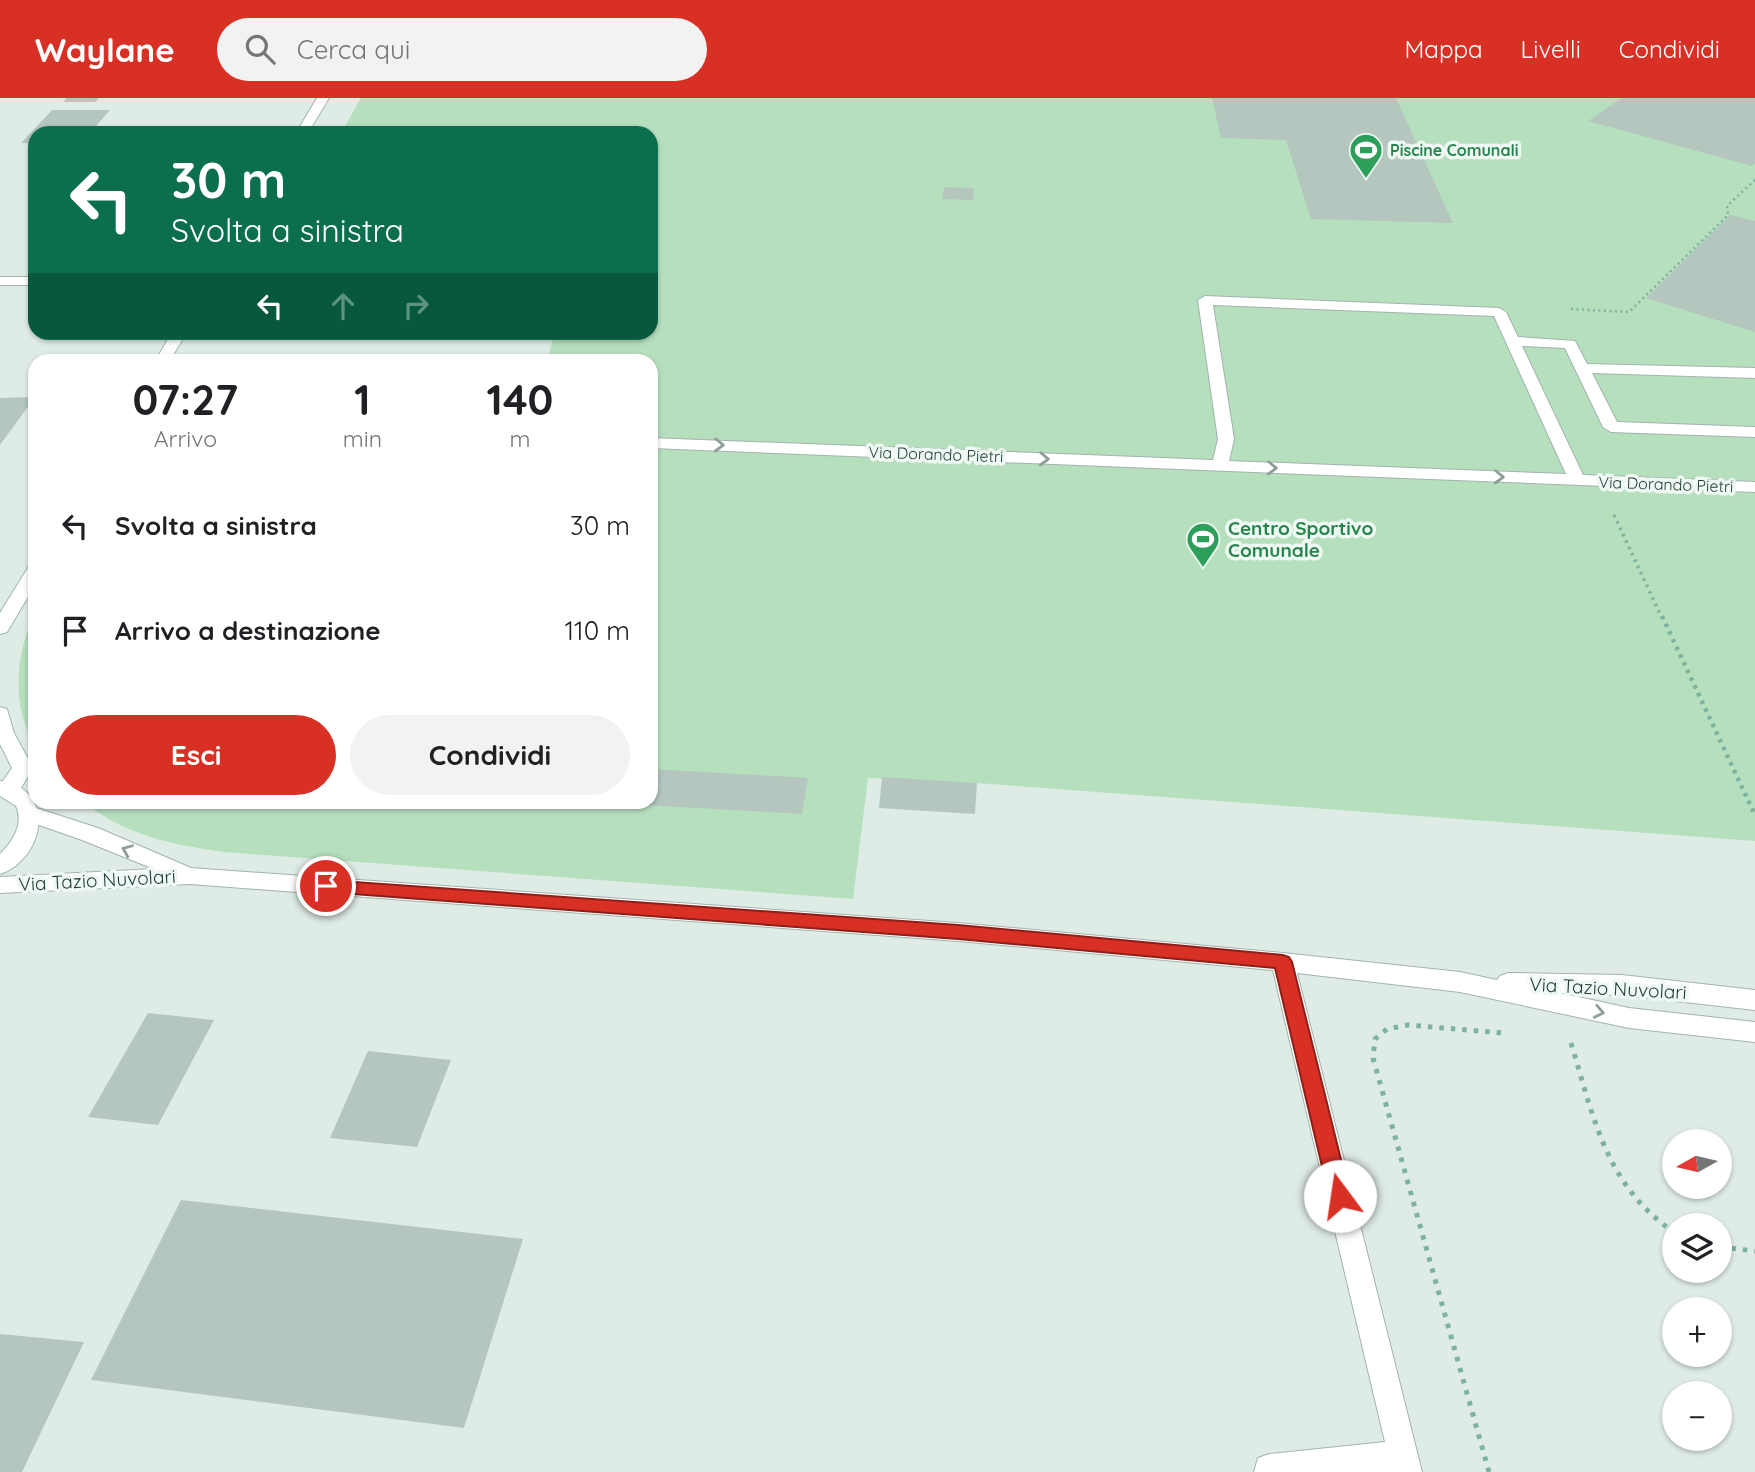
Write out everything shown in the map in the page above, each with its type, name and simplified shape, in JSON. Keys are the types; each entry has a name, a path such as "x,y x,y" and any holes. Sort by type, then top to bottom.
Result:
{"street":[{"path":"306,126 323,98"},
{"path":"0,281 28,281"},
{"name":"Via Dorando Pietri","path":"1220,466 1226,439 1205,300 1501,307 1513,341 1577,480"},
{"path":"1513,341 1570,344 1611,426 1755,432"},
{"path":"1582,368 1755,373"},
{"name":"Via Dorando Pietri","path":"658,443 1755,487"},
{"path":"0,628 28,582"},
{"path":"0,714 4,733 23,768 4,789 24,800 30,814 29,829 20,846 0,866"},
{"name":"Via Tazio Nuvolari","path":"30,814 90,834 190,876"},
{"path":"190,876 958,932 1283,962 1460,982 1629,1018 1755,1032"},
{"name":"Via Tazio Nuvolari","path":"0,885 190,876"},
{"path":"1269,1472 1269,1469 1405,1464 1283,962"},
{"name":"Via Tazio Nuvolari","path":"1460,982 1622,985 1755,1000"}],"path":[{"path":"1565,309 1629,312 1728,215 1727,206 1755,180"},
{"path":"1609,504 1755,815"},
{"path":"1489,1472 1373,1058 1374,1039 1387,1029 1408,1025 1516,1034"},
{"path":"1581,1040 1569,1039 1600,1136 1616,1173 1636,1201 1662,1226"},
{"path":"1732,1248 1755,1251"}],"green space":[{"name":"Centro Sportivo Comunale","path":"361,98 1755,98 1755,841 977,783 868,778 853,899 224,852 168,842 115,823 94,809 658,809 658,354 549,354 553,340 658,340 658,126 345,126"},
{"path":"28,630 28,732 19,697 23,646"}],"building":[{"path":"67,98 99,98 95,102 63,102"},
{"name":"Piscine Comunali","path":"1212,98 1396,98 1453,223 1311,219 1286,140 1221,138"},
{"path":"1622,98 1755,98 1755,163 1752,166 1588,121"},
{"path":"52,110 110,110 96,126 37,126"},
{"path":"944,187 974,188 973,200 942,199"},
{"path":"1730,215 1755,221 1755,332 1646,298"},
{"path":"28,397 28,407 0,445 0,398"},
{"path":"658,769 808,778 802,814 658,806"},
{"path":"882,777 977,783 975,814 879,808"},
{"path":"148,1013 214,1020 158,1125 88,1117"},
{"path":"368,1051 451,1060 417,1147 330,1138"},
{"path":"181,1200 523,1239 464,1428 91,1380"},
{"path":"0,1334 84,1342 22,1472 0,1472"}],"place":[{"name":"Piscine Comunali","path":"1366,180"},
{"name":"Centro Sportivo Comunale","path":"1203,569"}],"route":[{"path":"326,886 958,932 1283,962 1340,1196"}]}
